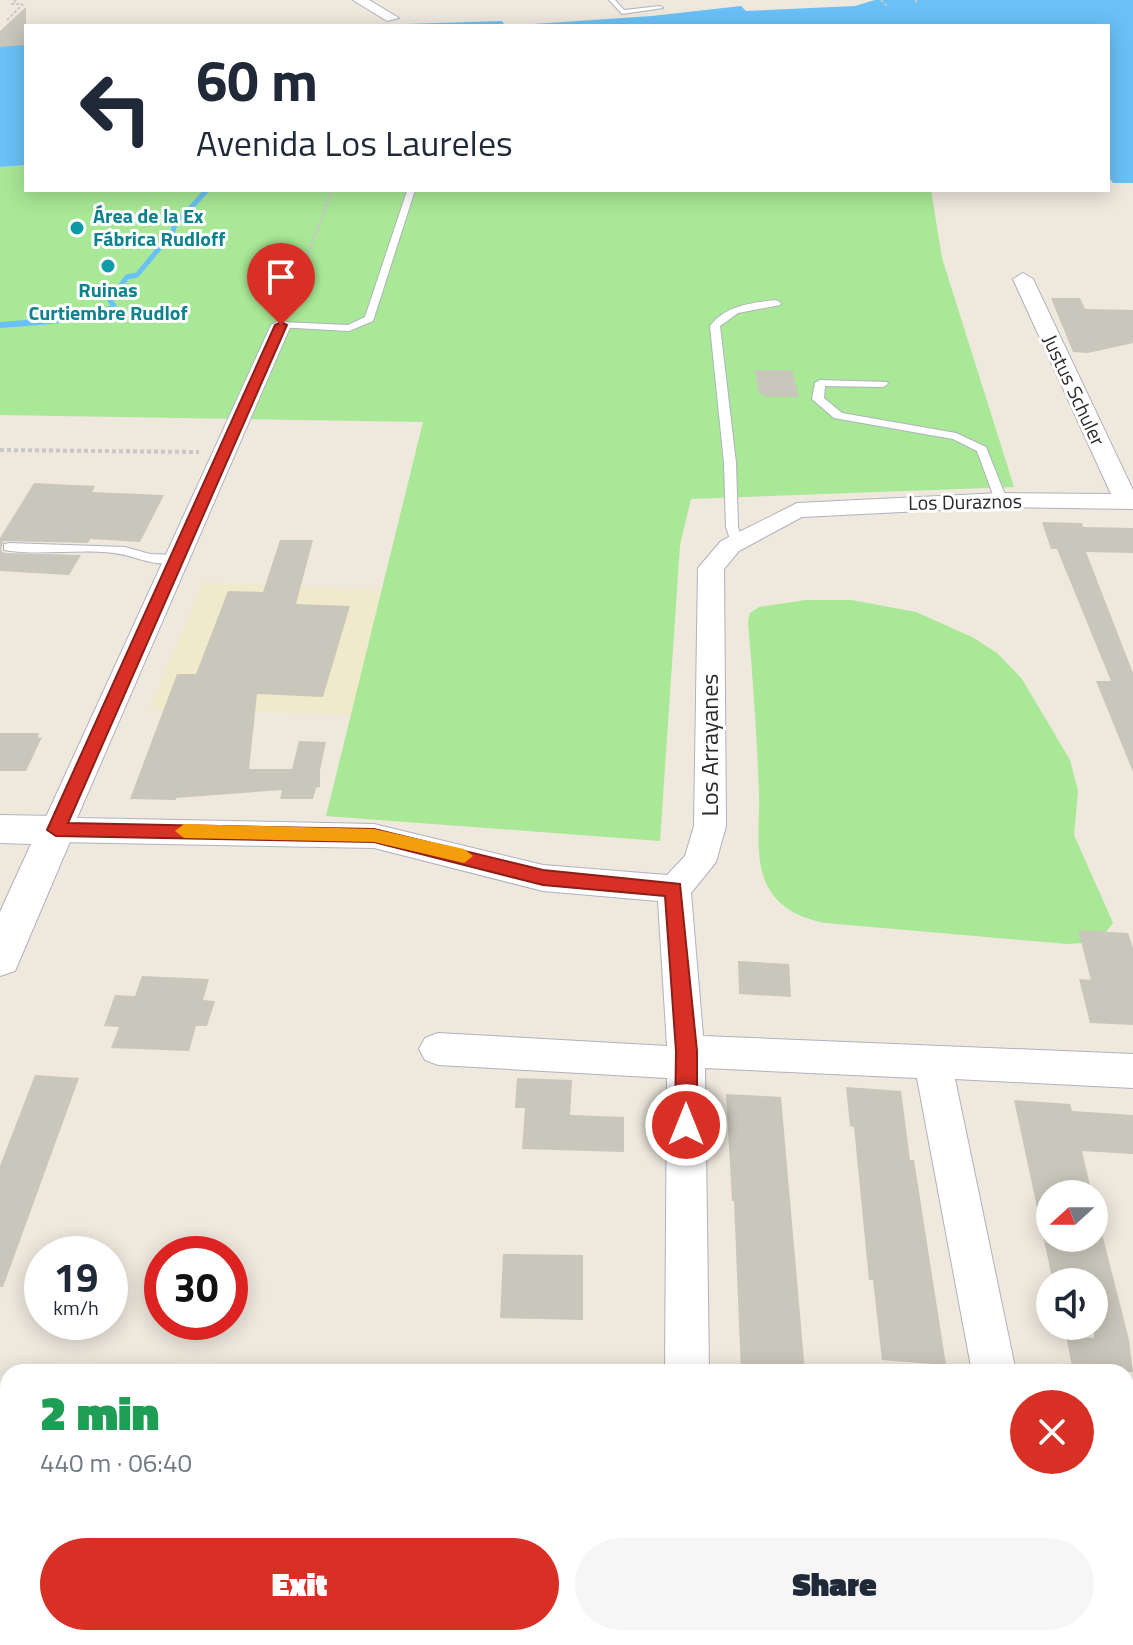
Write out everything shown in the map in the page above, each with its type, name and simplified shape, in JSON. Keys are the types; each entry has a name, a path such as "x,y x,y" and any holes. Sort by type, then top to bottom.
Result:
{"street":[{"path":"359,0 392,18"},
{"name":"Justus Schuler","path":"1023,279 1129,502"},
{"path":"0,959 281,325"},
{"name":"Los Duraznos","path":"797,510 1001,500 1129,502"},
{"name":"Los Arrayanes","path":"674,889 700,862 710,826 711,568 730,546 797,510"},
{"path":"0,829 374,836 543,878 674,889 686,1057 687,1364"},
{"path":"438,1049 1133,1071"},
{"path":"933,1063 992,1364"}],"lane":[{"path":"612,0 622,12 660,8 652,0"},
{"path":"631,0 640,10"},
{"path":"281,325 349,328 369,319 411,192"},
{"path":"737,542 732,527 730,463 715,326 721,319 741,309 776,303"},
{"path":"883,384 820,383 818,399 838,416 956,436 982,449 1001,500"},
{"path":"9,547 125,551 149,558 177,559"}],"path":[{"path":"7,20 23,4 12,4 16,0"},
{"path":"881,0 888,7"},
{"path":"281,325 331,192"},
{"path":"0,450 224,453"}],"shaded area":[{"path":"203,582 381,590 351,715 149,709"}],"green space":[{"path":"24,165 24,192 931,192 942,258 1014,487 691,499 680,545 660,841 326,816 423,422 0,415 0,167"},
{"path":"806,600 851,600 916,612 972,637 997,653 1022,679 1070,760 1078,791 1074,835 1113,923 1098,942 1068,944 826,923 808,919 777,900 767,885 760,864 757,751 748,622 750,613 759,607"}],"water":[{"path":"875,0 1133,0 1133,183 1113,183 1110,179 1110,24 534,24 741,6 746,11 855,6"},
{"path":"502,21 504,24 406,24"},
{"path":"0,31 24,31 24,165 0,167"}],"building":[{"path":"26,7 24,45 0,47 0,31"},
{"path":"1051,298 1080,298 1085,309 1133,310 1133,343 1088,353 1073,352"},
{"path":"755,370 792,370 799,397 767,397 759,393"},
{"path":"34,483 95,486 92,492 164,495 140,542 90,539 88,543 3,541 1,550 4,553 81,555 69,575 0,571 0,538"},
{"path":"1042,522 1133,528 1133,553 1086,552 1133,673 1133,772 1096,681 1111,681 1057,549 1051,549"},
{"path":"280,540 313,540 296,604 350,606 323,697 257,694 249,769 292,769 299,741 326,742 320,787 316,788 313,799 280,799 282,790 176,800 130,799 177,674 196,674 228,591 263,592"},
{"path":"0,733 39,733 38,738 42,737 26,771 0,771"},
{"path":"1078,930 1128,933 1133,948 1133,1025 1090,1023 1079,979 1091,980"},
{"path":"738,961 789,964 791,997 739,994"},
{"path":"142,976 209,979 203,1000 215,1001 207,1026 196,1026 189,1051 111,1048 119,1027 104,1026 115,995 135,996"},
{"path":"35,1075 79,1078 3,1287 0,1287 0,1166"},
{"path":"517,1078 572,1080 570,1115 624,1117 624,1152 522,1149 525,1108 515,1108"},
{"path":"846,1087 901,1091 946,1364 882,1360 873,1280 869,1280 854,1127 850,1126"},
{"path":"726,1094 781,1097 804,1364 741,1364"},
{"path":"1014,1100 1070,1104 1072,1111 1133,1115 1133,1154 1082,1151 1089,1180 1036,1180 1036,1203"},
{"path":"1047,1252 1107,1252 1132,1364 1071,1364 1067,1340 1108,1340 1108,1268 1050,1268"},
{"path":"503,1254 583,1255 583,1320 500,1318"}],"waterway":[{"path":"0,325 91,318 114,306 110,300 127,277 137,275 205,192"}],"slow traffic":[{"path":"184,831 374,836 464,856"}],"place":[{"name":"Área de la Ex Fábrica Rudloff","path":"77,228"},
{"name":"Ruinas Curtiembre Rudlof","path":"108,266"}],"route":[{"path":"281,325 56,830 374,836 490,862 543,878 674,889 686,1051 686,1125"}]}
